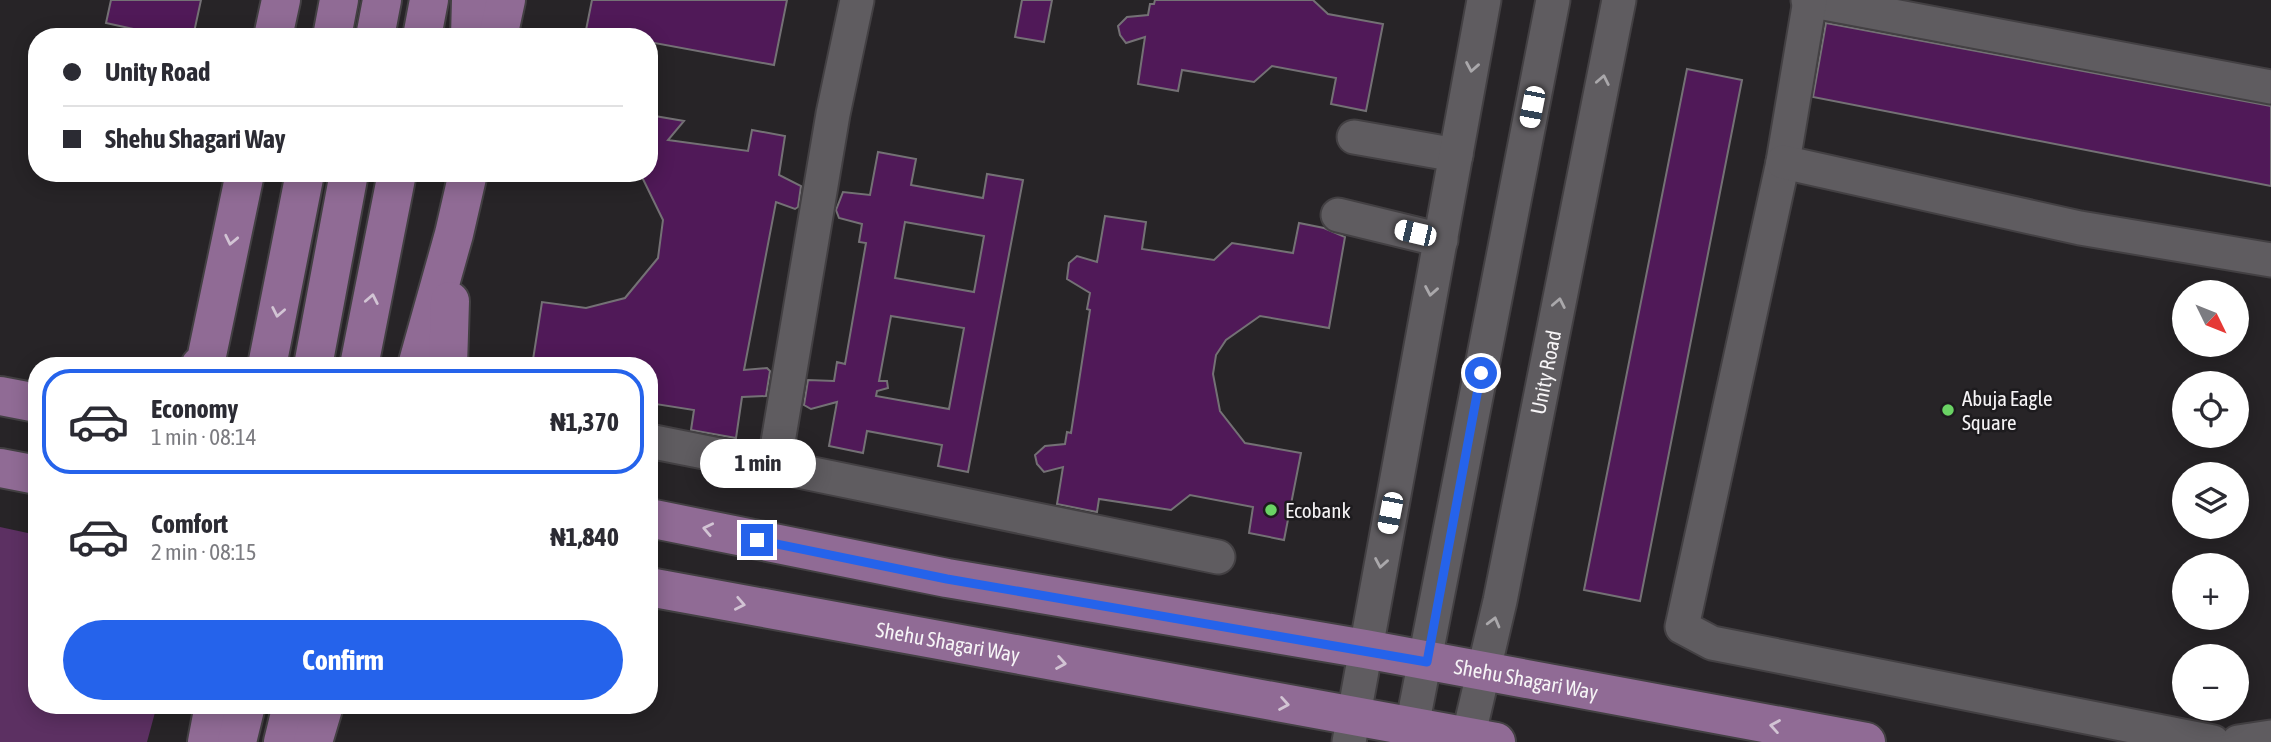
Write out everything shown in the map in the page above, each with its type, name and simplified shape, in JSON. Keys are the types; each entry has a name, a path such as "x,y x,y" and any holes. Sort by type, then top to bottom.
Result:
{"main road":[{"path":"275,28 281,0"},
{"path":"334,28 339,0"},
{"path":"377,28 382,0"},
{"path":"424,28 429,0"},
{"path":"470,28 471,0"},
{"path":"500,28 506,0"},
{"path":"207,357 243,182"},
{"path":"269,357 303,182"},
{"path":"315,357 347,182"},
{"path":"361,357 395,182"},
{"path":"420,357 466,182"},
{"path":"448,357 454,233"},
{"path":"0,396 28,401"},
{"path":"0,468 28,473"},
{"name":"Shehu Shagari Way","path":"658,519 947,579 1365,649 1481,673 1866,742"},
{"name":"Shehu Shagari Way","path":"658,589 1351,729 1477,740"},
{"path":"207,742 212,714"},
{"path":"237,742 244,714"},
{"path":"284,742 290,714"},
{"path":"313,742 321,714"}],"street":[{"path":"774,466 833,114 857,0"},
{"path":"1351,729 1484,0"},
{"path":"1411,734 1553,0"},
{"name":"Unity Road","path":"1477,740 1481,673 1503,587 1619,0"},
{"path":"2213,742 1712,643 1682,626 1783,162 1809,0 2271,87"},
{"path":"1354,137 1456,155"},
{"path":"1783,162 2080,228 2271,260"},
{"path":"1338,215 1441,240"},
{"path":"658,444 1219,557"},
{"path":"2238,742 2271,737"}],"shaded area":[{"path":"0,527 28,533 28,714 155,714 147,742 0,742"}],"building":[{"path":"111,0 201,0 195,28 129,28 106,23"},
{"path":"592,0 787,0 774,65 658,44 658,28 586,28"},
{"path":"1022,0 1052,0 1044,42 1015,37"},
{"path":"1155,0 1313,0 1328,14 1383,24 1366,111 1331,104 1336,78 1272,66 1254,82 1182,70 1178,91 1138,84 1145,37 1126,43 1118,26 1127,17 1148,15 1150,4 1154,4"},
{"path":"1826,23 2271,106 2271,186 1813,97"},
{"path":"1687,69 1742,80 1640,601 1584,590"},
{"path":"658,117 684,121 668,140 748,151 752,130 785,136 779,175 801,186 798,207 795,209 776,202 744,370 767,368 770,371 766,396 742,397 736,438 691,430 694,410 658,404 658,357 533,357 542,302 586,308 625,298 658,258 663,220 644,182 658,182"},
{"path":"878,152 916,159 911,185 983,198 987,174 1023,180 968,472 938,466 942,445 867,431 863,453 829,446 837,402 811,409 804,405 808,380 834,381 837,362 845,364 866,243 859,242 862,224 839,218 836,210 843,192 870,195","holes":["905,222 984,236 974,292 895,278","891,316 964,328 949,409 876,396 877,391 888,388 887,381 879,381"]},
{"path":"1105,216 1146,222 1142,249 1214,260 1232,243 1293,253 1299,223 1324,228 1345,237 1329,328 1260,316 1226,340 1216,355 1213,374 1220,411 1245,443 1301,453 1284,540 1249,533 1253,507 1190,495 1171,510 1099,499 1097,512 1057,504 1063,467 1044,472 1037,464 1035,455 1045,446 1065,444 1067,432 1071,433 1090,310 1087,309 1090,293 1067,279 1069,263 1077,256 1097,262"}],"place":[{"name":"Abuja Eagle Square","path":"1948,410"},
{"name":"Ecobank","path":"1271,510"}],"route":[{"path":"757,540 947,579 1365,649 1427,662 1481,373"}]}
